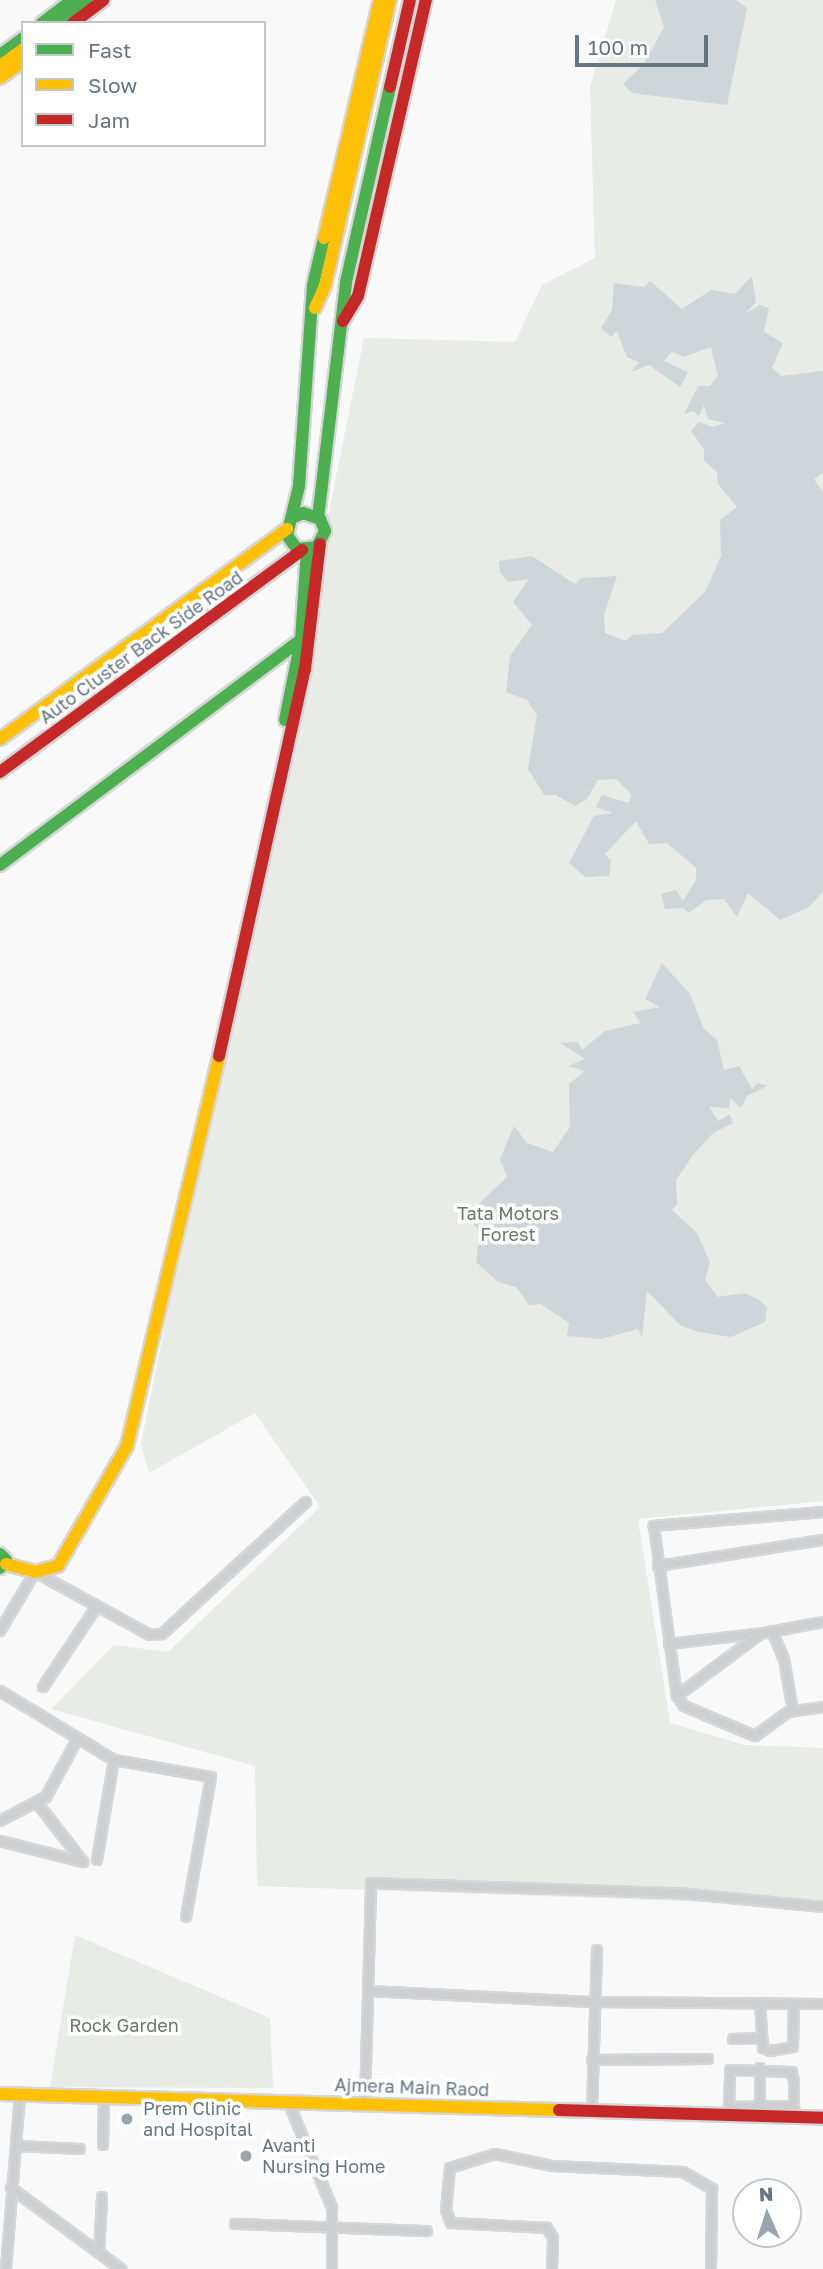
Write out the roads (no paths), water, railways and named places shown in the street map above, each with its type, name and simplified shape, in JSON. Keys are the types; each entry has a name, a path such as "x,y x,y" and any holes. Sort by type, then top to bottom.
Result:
{"main road":[{"path":"45,21 72,0"},
{"path":"60,21 86,0"},
{"path":"76,21 103,0"},
{"path":"306,637 305,550 289,541 289,523 313,285 335,180 380,0"},
{"path":"312,315 325,286 390,0"},
{"path":"2,1562 35,1572 51,1569 97,1503 127,1446 306,637 320,544 325,531 318,518 346,282 410,0"},
{"path":"340,327 358,296 426,0"},
{"path":"0,55 21,39"},
{"path":"0,66 21,50"},
{"path":"0,78 21,62"},
{"path":"289,523 303,513 318,518"},
{"name":"Auto Cluster Back Side Road","path":"0,739 289,523"},
{"name":"Auto Cluster Back Side Road","path":"0,772 305,550 320,544"},
{"path":"0,865 306,637"},
{"name":"Ajmera Main Raod","path":"0,2094 365,2102 592,2111 795,2112 823,2118"}],"street":[{"path":"0,1631 35,1572 150,1635 162,1634 306,1502"},
{"path":"823,1512 654,1526 677,1696 684,1706 755,1736 793,1711 823,1707"},
{"path":"658,1566 823,1540"},
{"path":"43,1687 97,1606"},
{"path":"669,1644 760,1634 823,1622"},
{"path":"772,1631 784,1659 793,1711"},
{"path":"677,1696 760,1634"},
{"path":"0,1691 114,1760 211,1777 186,1917"},
{"path":"0,1821 38,1804 77,1740"},
{"path":"97,1860 114,1760"},
{"path":"0,1841 83,1862 38,1804"},
{"path":"365,2102 371,1883 678,1893 823,1907"},
{"path":"592,2111 597,1950"},
{"path":"368,1991 596,2002 823,2004"},
{"path":"760,2003 762,2038 766,2050 793,2047 794,2004"},
{"path":"733,2039 762,2038"},
{"path":"592,2060 708,2059"},
{"path":"760,2068 760,2112 728,2104 730,2070 760,2068 792,2072 795,2112"},
{"path":"5,2269 4,2234 20,2094"},
{"path":"103,2145 104,2096"},
{"path":"288,2101 326,2190 333,2228 332,2269"},
{"path":"16,2146 80,2149"},
{"path":"552,2269 553,2238 547,2228 452,2224 446,2210 450,2168 495,2154 552,2166 682,2172 712,2189 710,2269"},
{"path":"10,2188 121,2269"},
{"path":"99,2253 102,2197"},
{"path":"235,2224 427,2231"}],"place":[{"name":"Prem Clinic and Hospital","path":"127,2119"},
{"name":"Avanti Nursing Home","path":"246,2156"}],"park label":[{"name":"Tata Motors Forest","path":"508,1224"},
{"name":"Rock Garden","path":"124,2025"}]}
